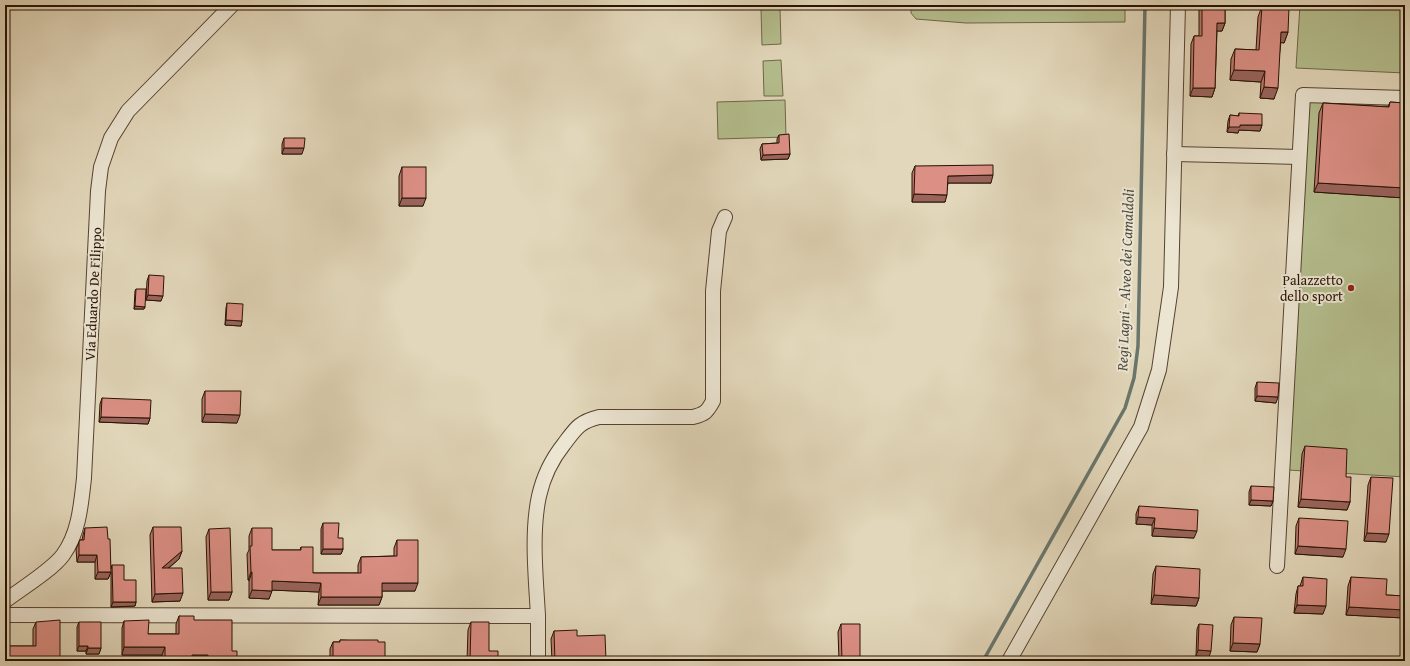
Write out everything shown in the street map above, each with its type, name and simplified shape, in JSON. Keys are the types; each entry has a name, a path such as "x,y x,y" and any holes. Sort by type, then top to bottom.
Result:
{"street":[{"name":"Via Eduardo De Filippo","path":"5,601 62,556 72,540 79,516 84,478 98,191 101,167 111,138 128,111 232,5"},
{"path":"1009,661 1141,427 1159,370 1171,287 1178,5"},
{"path":"1277,566 1303,95 1405,98"},
{"path":"1174,154 1300,157"},
{"path":"538,661 535,547 539,496 546,474 558,451 577,427 587,420 599,417 693,417 703,415 711,405 714,391 713,291 719,231 724,217"},
{"path":"5,615 538,616"}],"green space":[{"path":"911,5 1125,5 1125,22 966,23 916,19 911,13"},
{"path":"1300,5 1405,5 1405,73 1296,68"},
{"path":"761,9 780,9 781,44 762,45"},
{"path":"781,60 783,96 764,96 763,61"},
{"path":"785,100 786,137 718,139 717,102"},
{"name":"Palazzetto dello sport","path":"1308,101 1405,106 1405,477 1288,470"}],"building":[{"path":"1202,5 1225,5 1225,23 1217,23 1215,88 1193,88 1194,36 1202,36"},
{"path":"1262,6 1289,7 1288,32 1281,32 1278,88 1264,87 1265,71 1234,70 1235,49 1259,50"},
{"path":"5,38 9,38 8,49 5,49"},
{"path":"1390,102 1405,103 1405,188 1318,183 1323,103 1389,107"},
{"path":"1239,113 1262,114 1262,125 1240,125 1240,127 1229,127 1230,115 1239,116"},
{"path":"789,134 790,154 763,155 762,144 779,143 779,135"},
{"path":"284,138 305,138 304,148 284,148"},
{"path":"993,165 993,175 948,176 947,195 914,194 915,166"},
{"path":"402,167 426,167 426,198 402,198"},
{"path":"149,275 164,276 163,296 148,295"},
{"path":"136,289 146,289 145,307 135,306"},
{"path":"227,303 243,304 242,321 226,320"},
{"path":"1257,382 1279,383 1278,397 1257,396"},
{"path":"205,391 241,391 240,415 205,414"},
{"path":"102,398 151,400 150,418 101,417"},
{"path":"1305,446 1347,449 1346,477 1351,477 1350,502 1301,499"},
{"path":"1371,477 1393,478 1389,534 1367,533"},
{"path":"1251,486 1274,487 1273,501 1251,500"},
{"path":"1139,506 1198,510 1197,531 1154,528 1155,518 1138,517"},
{"path":"1299,518 1348,521 1346,549 1298,546"},
{"path":"323,523 339,523 338,538 343,538 343,549 323,549"},
{"path":"107,527 108,539 110,539 111,572 98,572 97,555 79,555 79,542 80,540 84,540 85,528"},
{"path":"153,527 181,527 182,551 162,568 182,568 183,593 155,594"},
{"path":"230,528 232,592 211,592 209,529"},
{"path":"252,528 272,528 272,550 301,550 301,547 313,547 313,573 361,573 361,557 397,556 397,540 418,540 418,583 382,583 382,597 321,597 321,583 272,581 272,591 252,590 250,546 252,546"},
{"path":"112,565 124,565 124,580 136,580 136,602 113,602"},
{"path":"1156,566 1200,569 1199,598 1154,595"},
{"path":"1303,577 1327,579 1326,606 1297,605 1298,586 1303,586"},
{"path":"1351,577 1387,579 1386,595 1405,596 1405,610 1349,607"},
{"path":"179,616 194,616 194,620 232,620 232,651 237,651 237,661 208,661 208,655 192,655 192,661 165,661 165,647 124,647 124,621 149,620 148,634 179,634"},
{"path":"1234,617 1262,618 1260,644 1233,643"},
{"path":"60,620 60,661 7,661 7,646 36,646 36,622"},
{"path":"79,622 101,622 101,648 79,646"},
{"path":"471,622 489,622 489,651 498,651 498,661 470,661"},
{"path":"841,624 860,624 860,661 842,661"},
{"path":"1199,624 1213,625 1211,651 1198,650"},
{"path":"577,630 577,636 605,635 606,661 555,661 554,631"},
{"path":"340,640 378,640 378,642 385,642 385,661 333,661 333,642 340,642"}],"waterway":[{"name":"Regi Lagni - Alveo dei Camaldoli","path":"983,661 1125,408 1134,378 1138,346 1145,5"}],"place":[{"name":"Palazzetto dello sport","path":"1351,288"}]}
